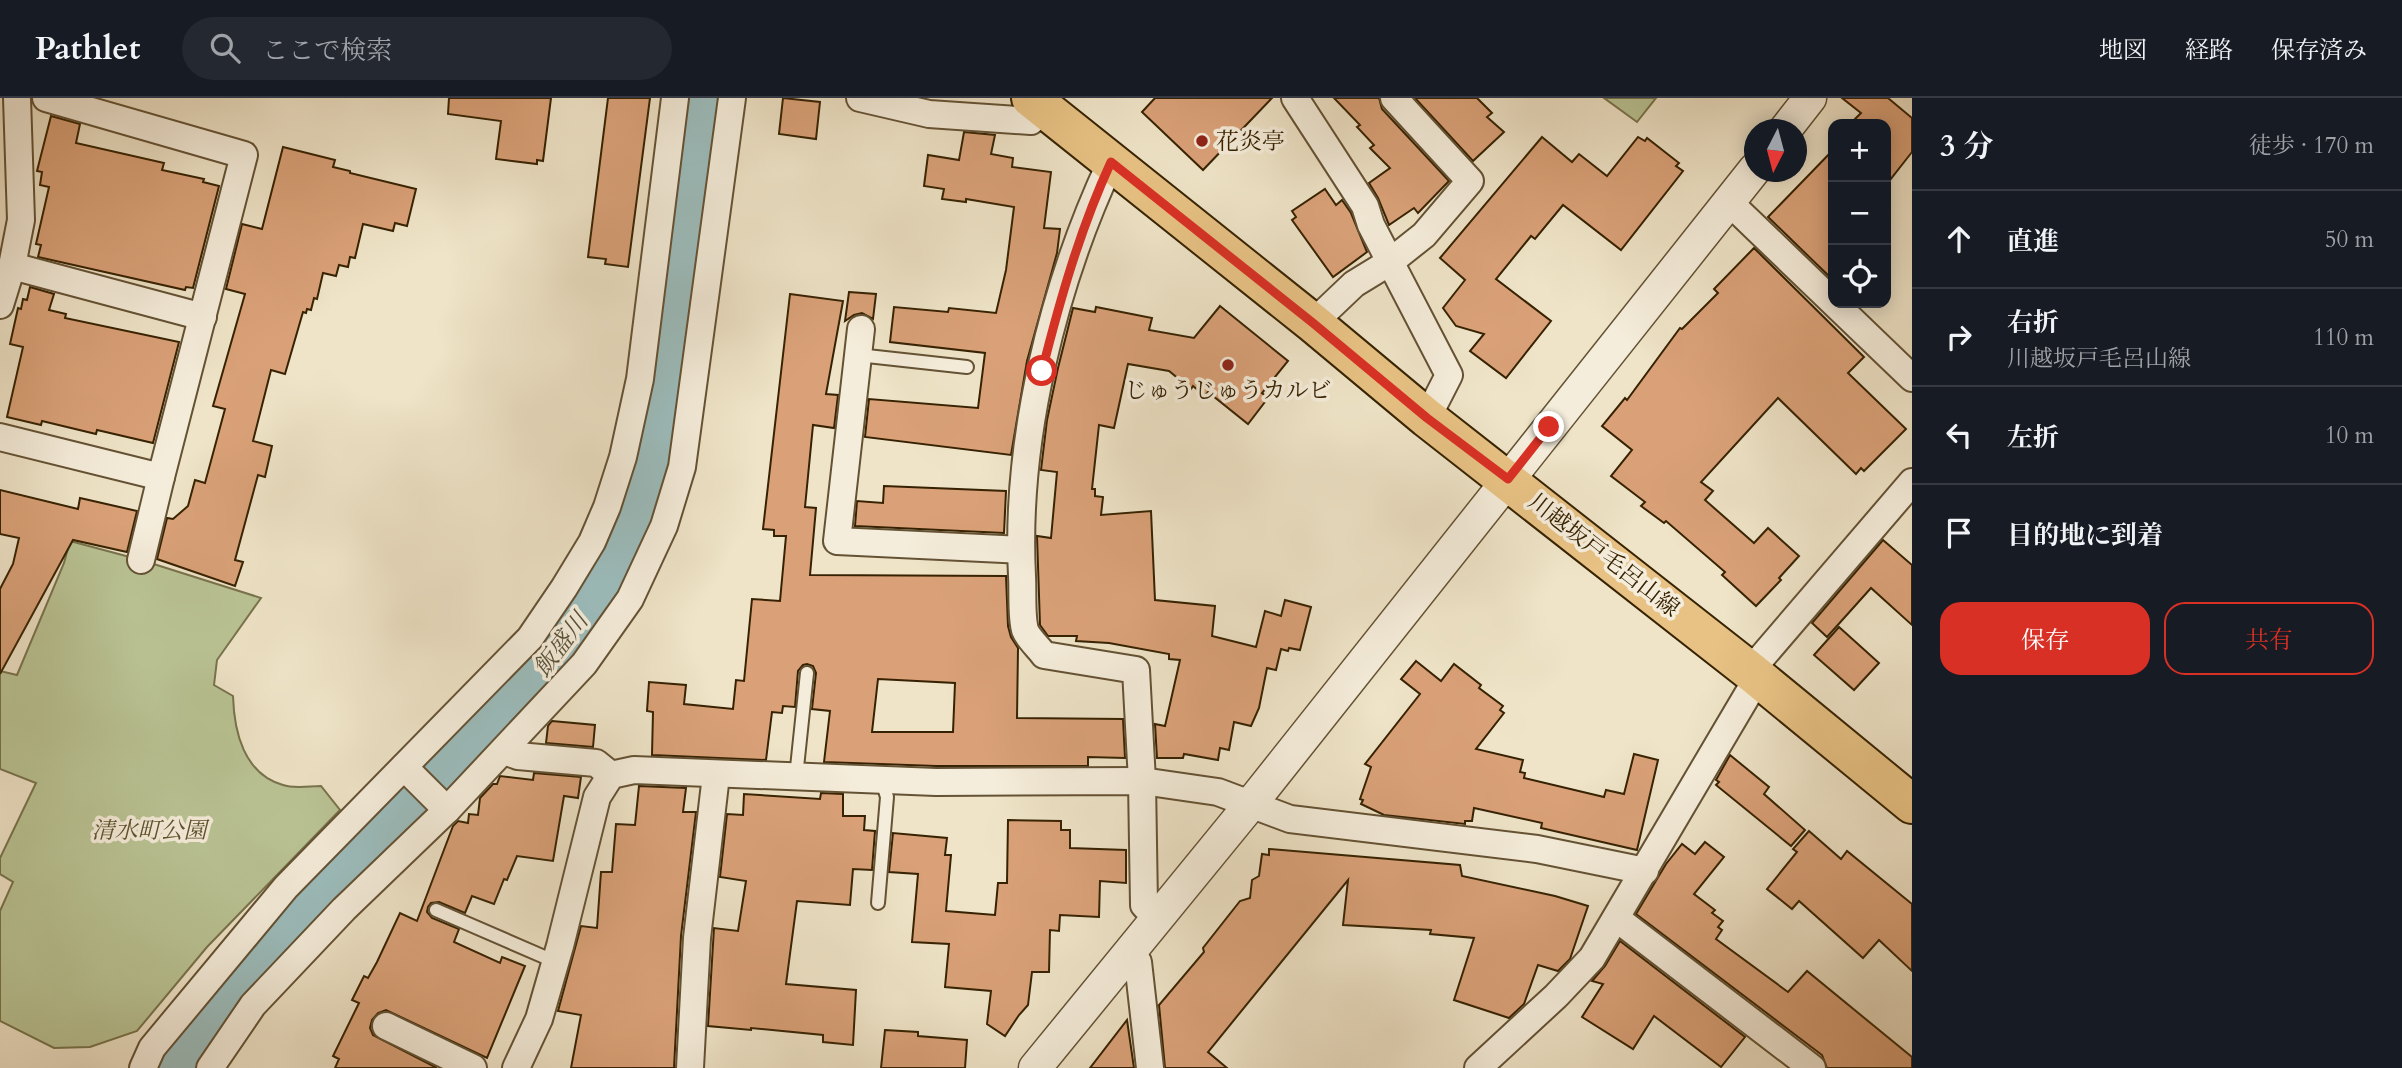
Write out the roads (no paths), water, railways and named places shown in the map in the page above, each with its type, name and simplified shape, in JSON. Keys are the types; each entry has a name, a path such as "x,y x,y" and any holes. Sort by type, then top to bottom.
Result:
{"main road":[{"name":"川越坂戸毛呂山線","path":"1037,102 1427,418 1754,674 1912,804"}],"street":[{"path":"0,305 12,266 21,220 17,98"},
{"path":"46,98 244,155 141,561"},
{"path":"143,1068 152,1048 286,887 407,770 530,638 592,542 623,457 640,379 676,98"},
{"path":"210,1068 253,1005 444,806 504,751 584,664 630,599 664,526 682,467 732,98"},
{"path":"860,98 929,114 1031,121 1037,102"},
{"path":"1295,98 1365,206 1371,225 1449,375 1427,418"},
{"path":"1313,323 1353,284 1390,262 1424,235 1470,181 1394,98"},
{"path":"1794,119 1810,98"},
{"path":"1111,162 1094,197 1060,300 1028,438 1021,496 1025,631 1044,655 1136,670 1142,781 1144,905 1156,918"},
{"path":"1035,1068 1250,805 1744,182"},
{"path":"1728,202 1912,378"},
{"path":"12,266 203,317"},
{"path":"861,329 837,541 1021,550"},
{"path":"0,437 161,477"},
{"path":"1478,1068 1556,996 1592,958 1645,871 1754,674 1912,482"},
{"path":"504,751 518,756 596,763 611,775"},
{"path":"407,770 444,806"},
{"path":"516,1068 540,1019 597,797 611,775 634,770 882,781 1142,781 1218,792 1290,819 1537,849 1645,871"},
{"path":"690,1068 697,938 716,775"},
{"path":"1615,918 1812,1068"},
{"path":"1129,951 1138,962 1150,1068"},
{"path":"386,1026 473,1068"}],"lane":[{"path":"858,355 967,367"},
{"path":"796,778 807,673"},
{"path":"878,904 887,797 882,781"},
{"path":"436,910 556,962"}],"waterway":[{"name":"飯盛川","path":"175,1068 195,1029 240,968 395,817 490,730 536,679 611,578 636,529 660,457 679,329 705,98"}],"place":[{"name":"花炎亭","path":"1202,141"},
{"name":"じゅうじゅうカルビ","path":"1228,365"}],"park label":[{"name":"清水町公園","path":"149,830"}]}
